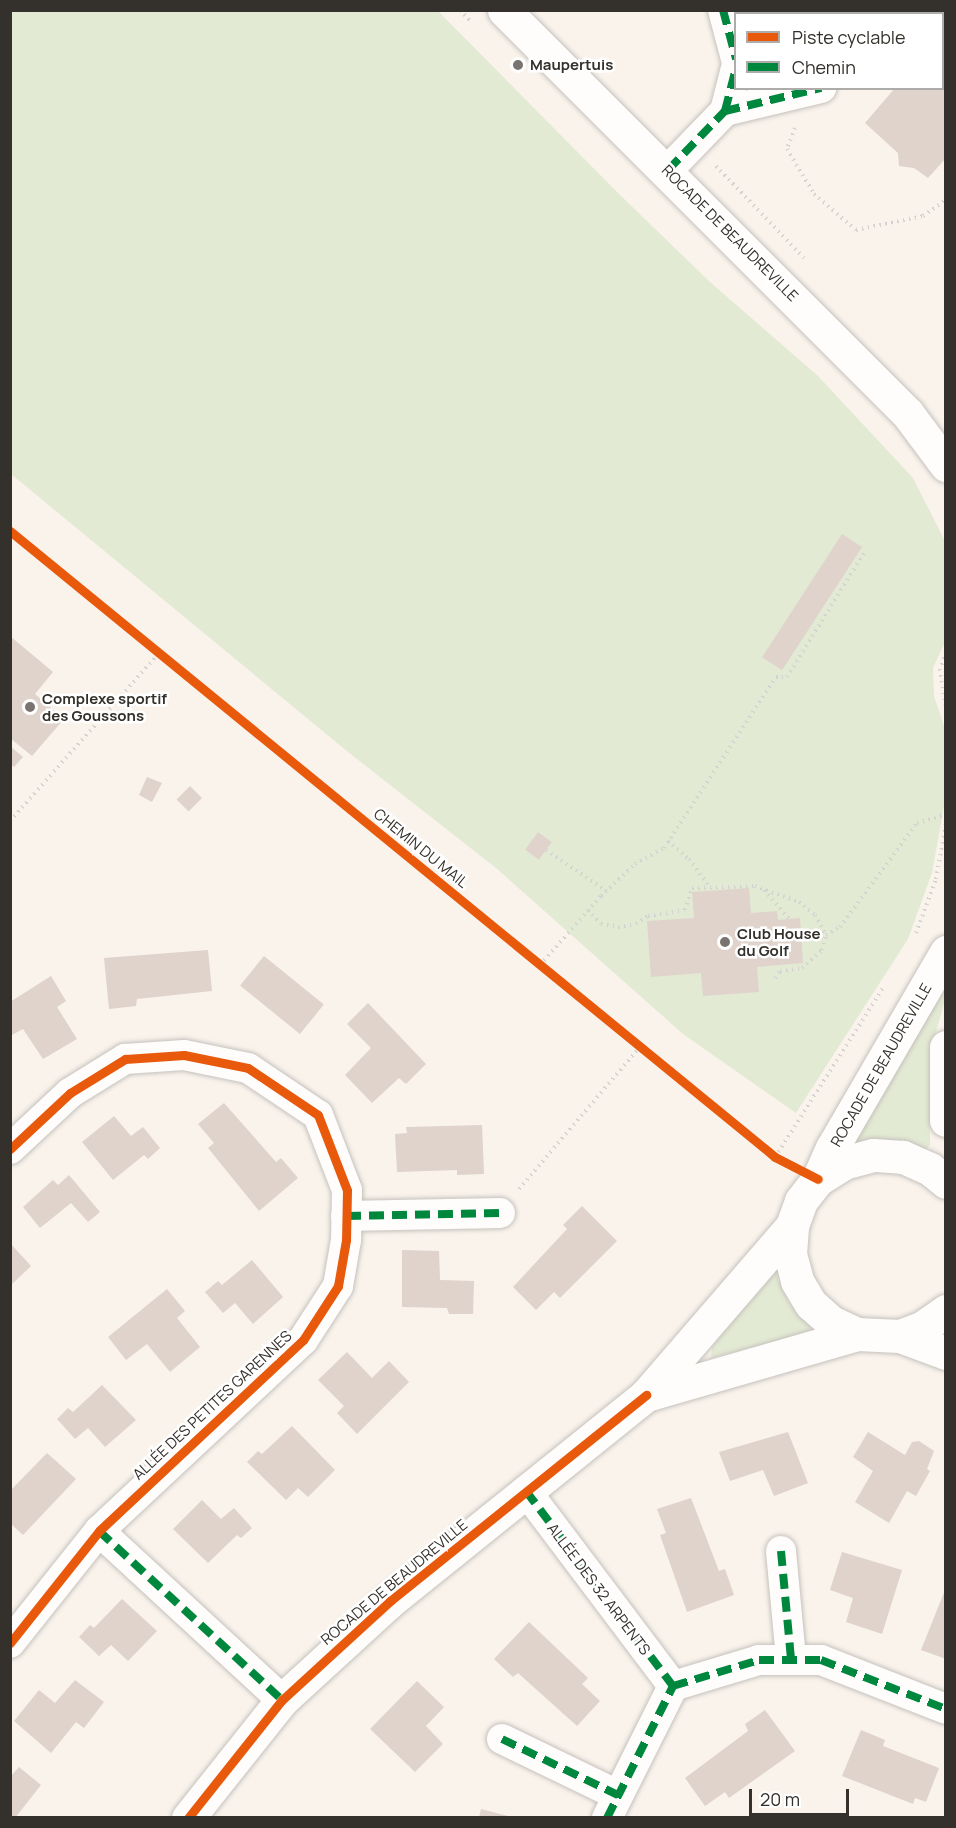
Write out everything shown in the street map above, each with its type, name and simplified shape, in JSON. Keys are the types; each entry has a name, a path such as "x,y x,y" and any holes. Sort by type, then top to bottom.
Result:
{"street":[{"name":"ROCADE DE BEAUDREVILLE","path":"504,10 596,105 668,170 908,414 945,465"},
{"path":"723,10 734,55"},
{"path":"668,170 725,111 734,72"},
{"path":"725,111 814,91"},
{"name":"ROCADE DE BEAUDREVILLE","path":"818,1179 832,1148 945,952"},
{"path":"945,1047 945,1120"},
{"name":"ALLÉE DES PETITES GARENNES","path":"10,1149 70,1093 124,1059 184,1055 248,1068 318,1115 346,1190 346,1216 338,1286 303,1340 99,1531 10,1643"},
{"path":"945,1182 930,1169 903,1157 873,1155 844,1163 818,1179 801,1201 792,1227 790,1254 797,1281 811,1304 831,1323 857,1334 900,1336 945,1353"},
{"path":"346,1216 500,1213"},
{"name":"ROCADE DE BEAUDREVILLE","path":"188,1818 282,1700 390,1601 646,1395 792,1227"},
{"path":"900,1336 923,1327 945,1311"},
{"name":"ROCADE DE BEAUDREVILLE","path":"646,1395 857,1334"},
{"name":"ALLÉE DES 32 ARPENTS","path":"526,1491 673,1686"},
{"path":"99,1531 282,1700"},
{"path":"781,1551 791,1659"},
{"path":"502,1739 612,1806 673,1686 759,1660 821,1660 945,1709"}],"path":[{"path":"814,91 787,149 814,194 856,230 922,216 945,200"},
{"path":"540,965 606,891 668,841 776,677 787,677 865,551"},
{"path":"800,642 807,645"},
{"path":"945,652 940,669 945,710"},
{"path":"10,821 159,653"},
{"path":"826,935 840,927 917,823 945,814"},
{"path":"912,945 936,879 945,822"},
{"path":"668,841 689,859 709,887"},
{"path":"546,850 606,891"},
{"path":"588,910 602,924 636,924 648,916 685,910 692,888 764,889 799,902 815,915 826,935 822,950 802,969 780,971 775,978"},
{"path":"764,889 789,919"},
{"path":"775,1157 886,984"},
{"path":"500,1213 640,1047"}],"green space":[{"path":"10,11 438,11 619,194 710,282 818,376 913,478 945,541 945,642 933,668 934,696 945,729 946,796 932,873 908,939 796,1113 683,1034 496,868 348,752 11,474"},
{"path":"945,984 945,1000 930,1054 930,1145 925,1150 859,1146 852,1137"},
{"path":"774,1270 791,1306 810,1327 807,1333 711,1358 712,1347 768,1271"}],"building":[{"path":"779,10 853,10 852,12"},
{"path":"946,20 946,158 928,178 914,168 899,166 898,153 865,123 893,90 944,90"},
{"path":"842,534 862,547 782,670 762,657"},
{"name":"Complexe sportif des Goussons","path":"10,636 53,672 35,694 64,719 32,756 10,738"},
{"path":"10,746 23,757 14,767 10,764"},
{"path":"147,777 162,783 152,802 139,795"},
{"path":"190,786 202,798 189,811 177,799"},
{"path":"538,832 552,842 539,860 525,850"},
{"name":"Club House du Golf","path":"749,888 751,913 777,911 778,920 800,918 803,963 757,967 759,992 703,996 701,973 651,977 647,921 694,918 692,892"},
{"path":"208,950 212,991 137,999 136,1006 109,1009 104,958"},
{"path":"264,956 324,1004 300,1034 240,986"},
{"path":"51,976 66,1001 57,1007 77,1039 43,1059 23,1029 10,1036 10,1002"},
{"path":"368,1003 426,1064 406,1084 399,1078 372,1103 345,1075 371,1048 347,1024"},
{"path":"224,1103 276,1162 281,1158 298,1178 259,1211 208,1148 214,1143 198,1124"},
{"path":"114,1116 131,1136 143,1127 160,1148 148,1159 144,1155 113,1180 82,1142"},
{"path":"482,1125 484,1174 457,1175 457,1170 397,1172 395,1134 407,1133 406,1127"},
{"path":"69,1175 100,1212 88,1222 71,1203 40,1228 23,1207 53,1180 58,1185"},
{"path":"582,1206 617,1241 560,1298 554,1292 536,1310 513,1287 567,1229 563,1225"},
{"path":"10,1243 31,1266 10,1286"},
{"path":"402,1250 439,1251 440,1280 474,1281 473,1314 449,1314 447,1308 402,1307"},
{"path":"252,1260 283,1297 253,1324 235,1303 223,1313 205,1292 218,1281 222,1285"},
{"path":"167,1289 185,1311 177,1318 200,1347 170,1372 147,1344 126,1360 108,1337"},
{"path":"347,1352 372,1378 389,1361 409,1382 357,1434 337,1413 344,1406 318,1380"},
{"path":"102,1385 136,1420 105,1447 88,1428 75,1439 57,1419 68,1408 73,1412"},
{"path":"292,1426 335,1470 308,1497 298,1488 286,1500 247,1462 258,1451 262,1454"},
{"path":"788,1432 808,1483 774,1496 763,1470 730,1481 719,1452"},
{"path":"868,1432 905,1455 912,1442 919,1441 934,1451 927,1469 930,1471 916,1496 907,1491 889,1523 855,1502 873,1471 853,1457"},
{"path":"47,1453 76,1479 23,1535 10,1523 10,1491"},
{"path":"691,1498 719,1571 725,1569 734,1595 687,1612 660,1535 666,1533 657,1509"},
{"path":"202,1500 221,1519 234,1508 252,1528 241,1538 237,1535 208,1563 173,1529"},
{"path":"842,1552 902,1570 882,1634 846,1622 853,1598 830,1590"},
{"path":"946,1590 946,1659 921,1650"},
{"path":"122,1599 157,1631 128,1661 111,1645 99,1656 79,1637 90,1625 94,1628"},
{"path":"529,1622 588,1678 582,1684 600,1701 577,1726 518,1673 513,1677 494,1659"},
{"path":"75,1680 104,1702 84,1728 76,1722 51,1753 14,1721 39,1690 55,1703"},
{"path":"417,1681 444,1707 426,1726 443,1744 415,1772 370,1729"},
{"path":"765,1710 795,1751 729,1798 725,1792 705,1806 685,1778 748,1731 745,1724"},
{"path":"861,1730 885,1740 883,1746 939,1768 926,1802 915,1798 913,1804 842,1776"},
{"path":"19,1767 41,1785 15,1818 10,1818 10,1777"},
{"path":"481,1809 512,1817 512,1818 479,1818"}],"marked path":[{"path":"723,10 734,51"},
{"path":"668,170 725,111 734,76"},
{"path":"725,111 813,90"},
{"path":"346,1216 500,1213"},
{"path":"526,1491 673,1686"},
{"path":"99,1531 282,1700"},
{"path":"781,1551 791,1659"},
{"path":"607,1818 673,1686 759,1660 821,1660 946,1709"},
{"path":"502,1739 618,1795"}],"cycle path":[{"name":"CHEMIN DU MAIL","path":"10,531 775,1157 818,1179"},
{"path":"10,1149 70,1093 125,1059 184,1055 248,1068 318,1115 347,1190 346,1240 338,1286 303,1340 99,1531 10,1643"},
{"path":"188,1818 282,1700 390,1601 646,1395"}],"place":[{"name":"Maupertuis","path":"518,65"},
{"name":"Complexe sportif des Goussons","path":"30,707"},
{"name":"Club House du Golf","path":"725,942"}]}
